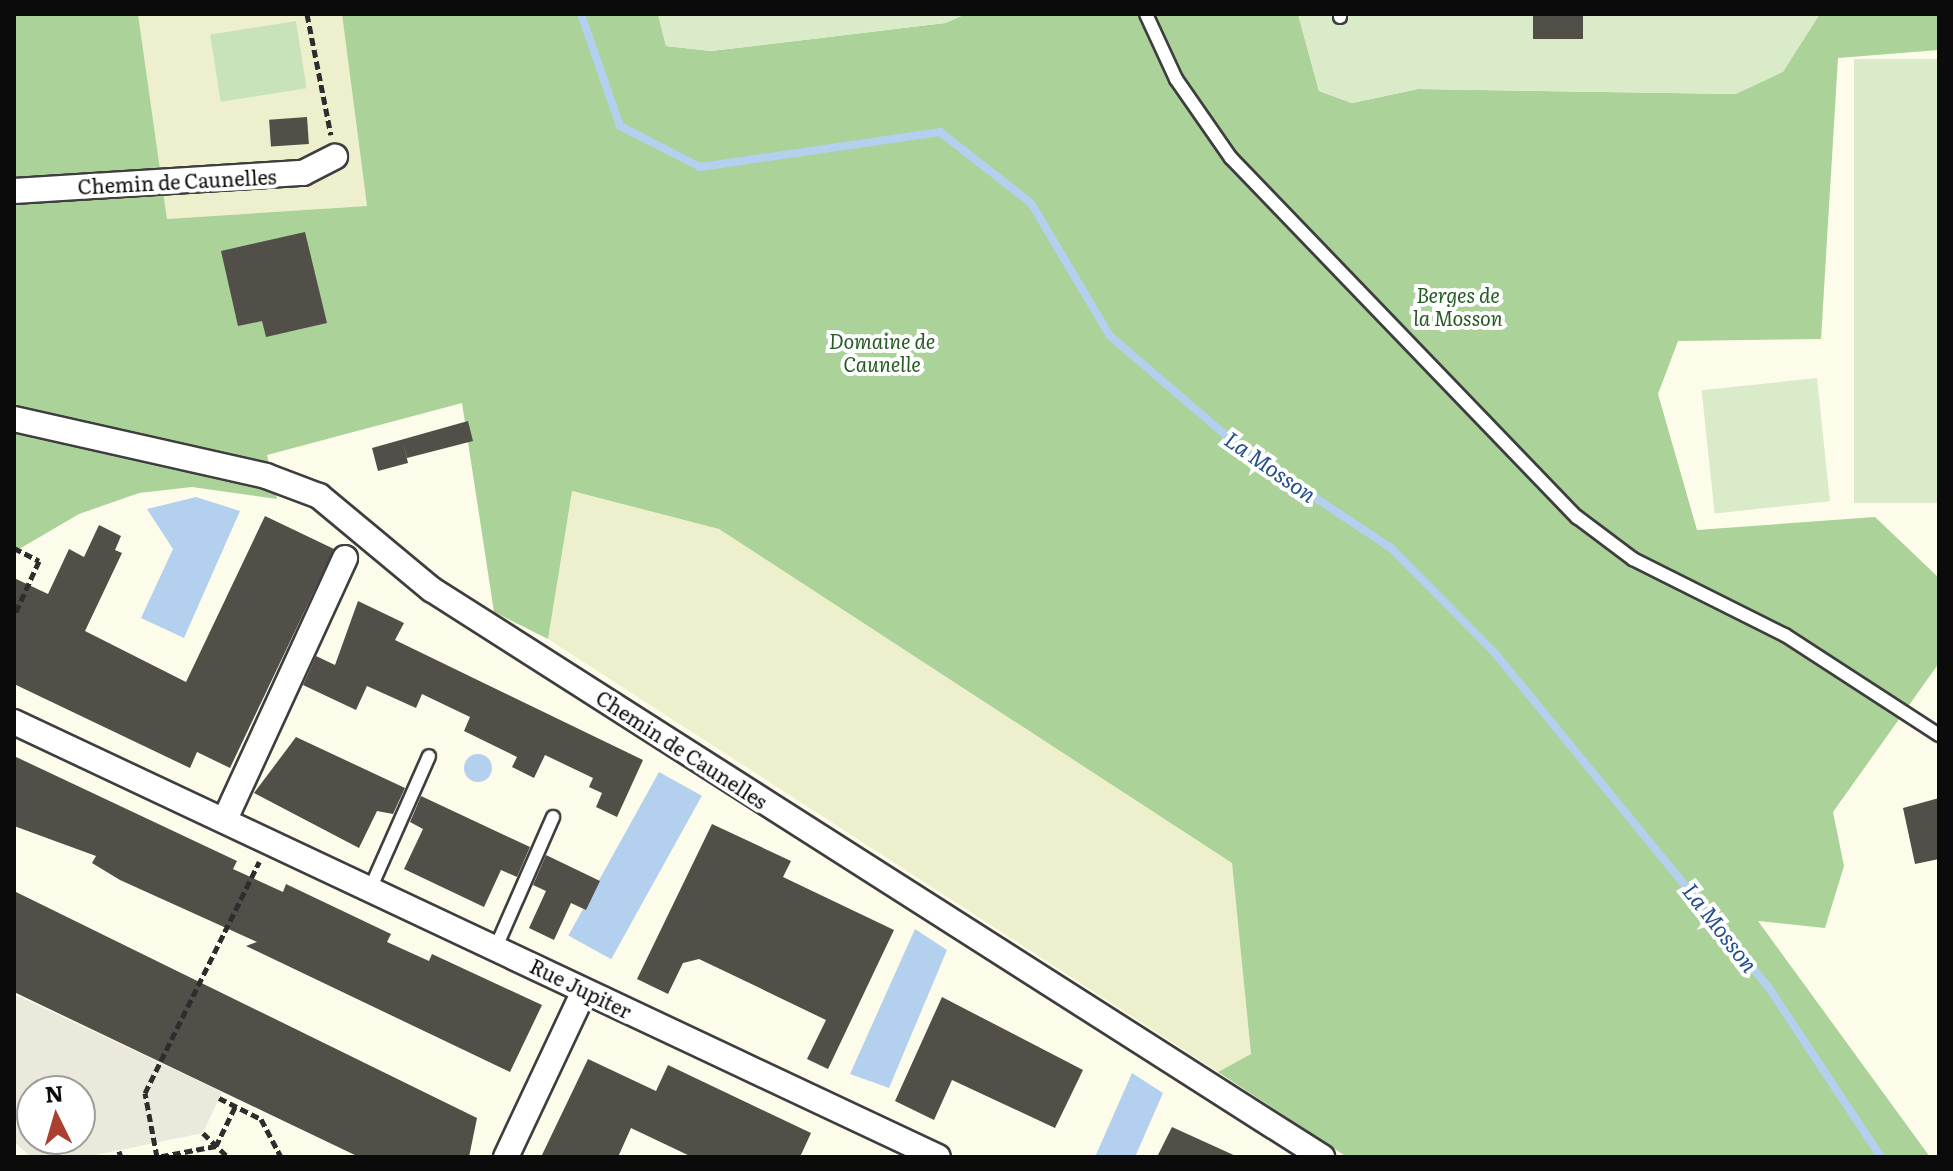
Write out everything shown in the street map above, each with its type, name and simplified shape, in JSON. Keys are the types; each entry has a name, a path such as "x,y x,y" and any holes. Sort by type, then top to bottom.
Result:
{"street":[{"name":"Chemin de Caunelles","path":"14,191 303,173 335,157"},
{"name":"Chemin de Caunelles","path":"14,419 266,476 319,496 431,589 1322,1157"},
{"path":"226,817 345,558"},
{"name":"Rue Jupiter","path":"14,722 226,817 584,991 938,1157"},
{"path":"506,1157 584,991"}],"lane":[{"path":"1146,14 1176,79 1231,158 1577,517 1633,559 1785,635 1939,735"},
{"path":"371,887 429,756"},
{"path":"496,947 553,817"}],"path":[{"path":"307,14 335,157"},
{"path":"14,548 39,561 14,616"},
{"path":"216,1146 157,1157 145,1093 270,839"},
{"path":"219,1098 261,1119 281,1157"},
{"path":"216,1146 235,1107"},
{"path":"203,1133 228,1157"}],"green space":[{"path":"14,14 138,14 167,219 367,206 342,14 658,14 666,46 711,51 945,23 966,14 1298,14 1319,91 1352,103 1418,89 1736,94 1820,14 1939,14 1939,50 1838,58 1821,339 1678,341 1658,394 1697,530 1875,517 1939,578 1939,663 1833,812 1844,866 1825,928 1758,921 1930,1157 1347,1157 1218,1072 1251,1054 1232,863 719,529 572,491 548,639 494,612 462,403 267,455 277,499 192,487 139,493 79,514 14,552"},
{"path":"138,14 342,14 367,206 167,219"},
{"path":"658,14 966,14 945,23 711,51 666,46"},
{"path":"1298,14 1820,14 1783,72 1736,94 1418,89 1352,103 1319,91"},
{"path":"296,21 307,88 221,102 210,35"},
{"path":"1854,59 1939,59 1939,503 1854,503"},
{"path":"1817,378 1830,501 1715,513 1702,390"},
{"path":"571,491 719,529 1232,863 1251,1054 1218,1072 548,639"}],"shaded area":[{"path":"14,994 222,1092 203,1133 96,1155 96,1075 16,1075 16,1144"},
{"path":"29,1155 96,1155 86,1157"}],"water":[{"path":"196,497 240,511 184,638 141,618 173,549 147,509"},
{"path":"478,754 488,758 492,768 488,778 478,782 468,778 464,768 468,758"},
{"path":"659,772 702,796 611,959 568,936"},
{"path":"915,929 947,950 889,1088 850,1074"},
{"path":"1132,1073 1163,1093 1135,1157 1095,1157"}],"building":[{"path":"1533,14 1583,14 1583,39 1533,39"},
{"path":"307,117 309,144 271,147 269,120"},
{"path":"305,232 327,323 266,337 262,321 238,326 221,251"},
{"path":"468,421 473,441 407,458 403,442 408,463 378,471 372,448"},
{"path":"265,516 334,549 230,768 197,752 190,768 14,684 14,578 48,594 69,549 84,557 99,525 121,536 115,550 122,553 85,631 186,682"},
{"path":"358,601 404,623 395,640 643,760 617,817 596,807 602,793 589,787 593,778 545,755 534,778 512,767 517,757 464,731 470,717 422,694 416,708 367,686 356,710 303,685 316,656 335,665"},
{"path":"296,737 405,788 393,814 377,811 359,848 254,793"},
{"path":"14,756 237,861 233,869 283,892 286,884 391,934 387,942 429,961 432,954 542,1005 510,1072 246,946 257,942 120,880 92,863 96,856 14,826"},
{"path":"421,796 530,847 517,877 501,870 484,907 404,869 423,829 410,822"},
{"path":"1939,798 1939,859 1915,864 1903,808"},
{"path":"712,824 791,861 783,877 894,930 828,1069 807,1059 826,1020 699,959 683,963 668,994 637,979"},
{"path":"546,855 600,881 586,910 571,903 554,940 529,928 546,891 533,885"},
{"path":"14,891 477,1118 469,1157 359,1157 14,992"},
{"path":"942,997 1083,1070 1055,1128 952,1080 934,1120 895,1101"},
{"path":"588,1059 656,1091 668,1065 811,1133 800,1157 692,1157 631,1128 618,1157 541,1157"},
{"path":"1172,1127 1238,1157 1157,1157"}],"waterway":[{"name":"La Mosson","path":"581,14 620,126 700,167 940,132 1031,203 1110,336 1242,449 1391,548 1494,652 1769,988 1881,1157"}],"park label":[{"name":"Berges de la Mosson","path":"1458,306"},
{"name":"Domaine de Caunelle","path":"882,352"}]}
